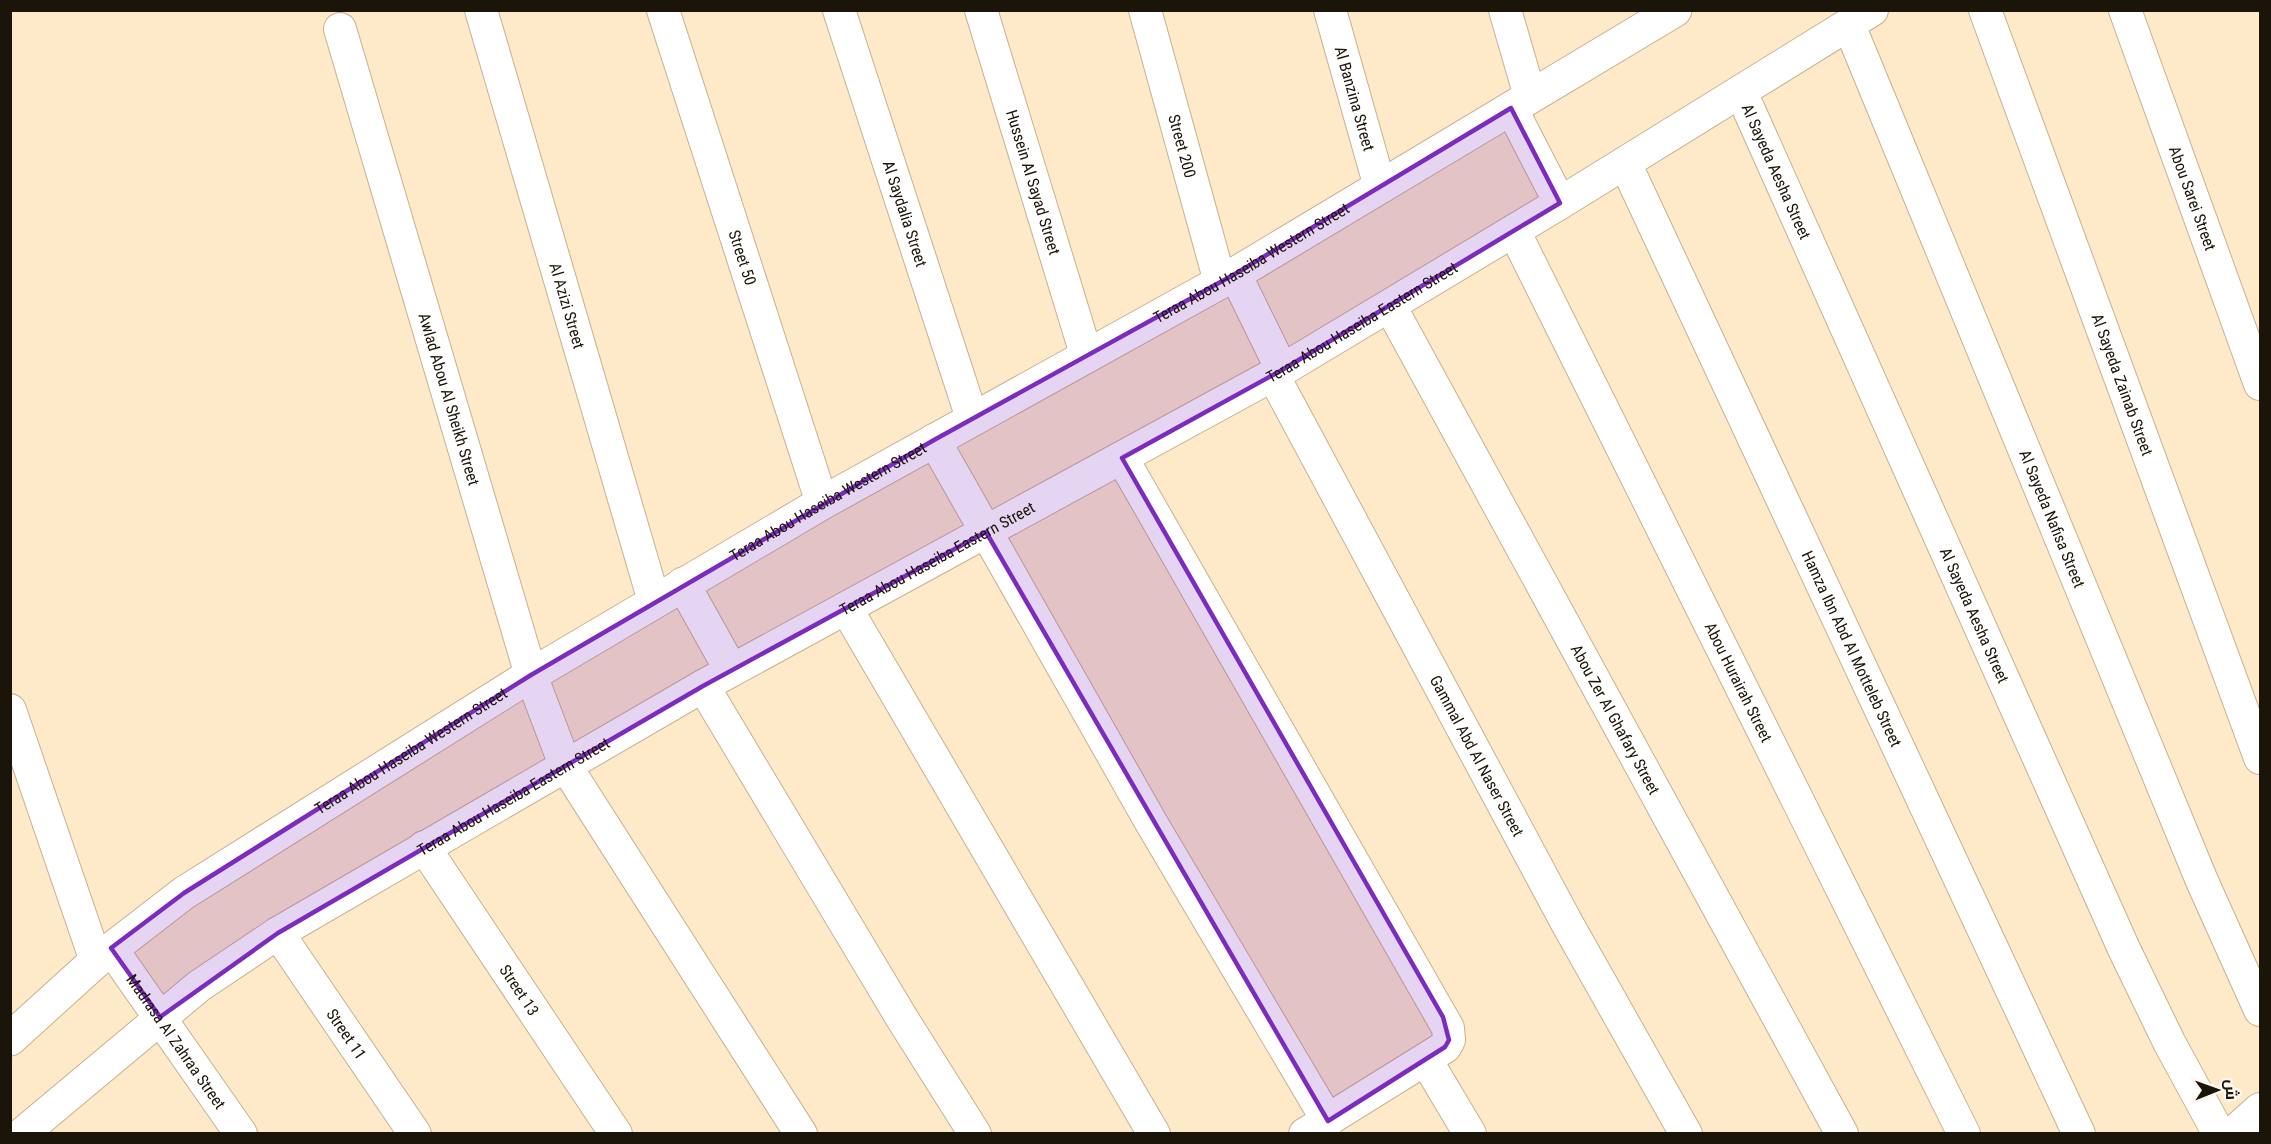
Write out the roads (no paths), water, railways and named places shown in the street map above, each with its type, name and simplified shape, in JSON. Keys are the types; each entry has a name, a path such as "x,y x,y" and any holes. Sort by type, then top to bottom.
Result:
{"street":[{"name":"Al Azizi Street","path":"480,10 654,601"},
{"name":"Street 50","path":"663,10 822,503"},
{"name":"Al Saydalia Street","path":"838,10 972,418"},
{"name":"Hussein Al Sayad Street","path":"981,10 1086,354"},
{"name":"Street 200","path":"1145,10 1227,278 1277,372"},
{"name":"Al Banzina Street","path":"1329,10 1380,187"},
{"path":"1505,10 1520,102 1560,203"},
{"name":"Teraa Abou Haseiba Western Street","path":"10,1039 104,954 184,892 531,675 822,503 1086,354 1227,278 1675,10"},
{"name":"Al Sayeda Zainab Street","path":"1985,10 2260,758"},
{"name":"Abou Sarei Street","path":"2125,10 2260,384"},
{"name":"Teraa Abou Haseiba Eastern Street","path":"22,1134 160,1017 218,972 278,933 731,670 1277,372 1514,231 1861,18"},
{"name":"Al Sayeda Nafisa Street","path":"1861,18 2202,881 2260,1010"},
{"name":"Awlad Abou Al Sheikh Street","path":"340,29 531,675 565,765 801,1134"},
{"name":"Al Sayeda Aesha Street","path":"1741,92 2124,949 2169,1042 2219,1134"},
{"name":"Hamza Ibn Abd Al Motteleb Street","path":"1625,163 2079,1134"},
{"name":"Abou Hurairah Street","path":"1514,231 1964,1134"},
{"name":"Abou Zer Al Ghafary Street","path":"1390,306 1842,1134"},
{"name":"Gammal Abd Al Naser Street","path":"1277,372 1540,873 1686,1134"},
{"path":"934,440 1152,824 1317,1127 1445,1047 1449,1040 1443,1017 1122,458"},
{"path":"683,584 731,670"},
{"path":"846,608 1154,1134"},
{"path":"703,686 903,1020 975,1134"},
{"name":"Madrasa Al Zahraa Street","path":"10,711 104,954 160,1017 241,1134"},
{"name":"Street 13","path":"424,847 616,1134"},
{"name":"Street 11","path":"278,933 415,1134"},
{"path":"1425,1060 1470,1134"},
{"path":"2232,1134 2260,1109"}]}
